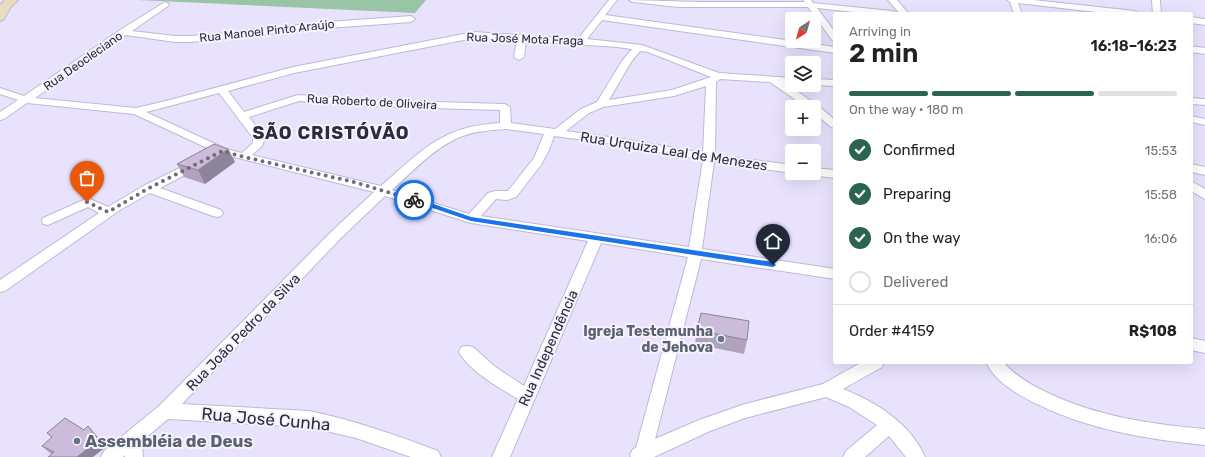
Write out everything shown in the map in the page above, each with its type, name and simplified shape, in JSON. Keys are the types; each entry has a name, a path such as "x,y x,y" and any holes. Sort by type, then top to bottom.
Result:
{"main road":[{"path":"0,14 5,6 12,0"}],"street":[{"path":"581,41 613,0"},
{"path":"634,0 694,6 808,2 864,12"},
{"path":"855,0 869,12"},
{"path":"892,0 904,12"},
{"path":"1017,12 1012,0 1117,12"},
{"path":"1156,0 1157,12"},
{"path":"808,2 833,35"},
{"name":"Rua Deocleciano","path":"0,117 27,100 165,4"},
{"path":"599,18 833,50"},
{"name":"Rua Manoel Pinto Araújo","path":"123,32 182,39 412,19"},
{"path":"1193,20 1205,22"},
{"name":"Rua José Mota Fraga","path":"136,111 293,70 461,37 486,36 581,41 639,47 715,78 785,80"},
{"path":"519,57 522,39"},
{"path":"601,104 627,61 639,47"},
{"path":"1193,49 1205,51"},
{"path":"471,219 492,196 507,196 512,194 540,159 553,132 585,111 601,104 674,93 715,78 709,158 695,254 640,455"},
{"path":"773,80 803,100"},
{"path":"821,82 833,83"},
{"path":"221,89 260,141 244,157"},
{"path":"0,91 27,100 136,111 222,151 343,180 471,219 833,274"},
{"name":"Rua Roberto de Oliveira","path":"242,116 302,98 391,104 505,107 506,126"},
{"path":"1193,101 1205,102"},
{"path":"821,114 833,123"},
{"path":"1193,119 1205,122"},
{"path":"383,191 417,160 441,143 473,130 506,126 553,132"},
{"name":"Rua Urquiza Leal de Menezes","path":"553,132 616,141 709,158 785,168"},
{"path":"0,287 108,212 149,188 222,151"},
{"path":"821,173 833,174"},
{"path":"1193,186 1205,195"},
{"path":"149,188 217,213"},
{"name":"Rua João Pedro da Silva","path":"110,457 166,411 337,234 383,191"},
{"path":"48,221 88,202 108,212"},
{"name":"Rua Independência","path":"501,457 596,239"},
{"path":"1193,344 1205,347"},
{"path":"467,352 480,366 527,396"},
{"path":"640,455 705,425 745,411 827,390 872,364"},
{"path":"995,364 998,369 1008,378 1027,391 1060,408 1085,418 1118,426 1204,438"},
{"path":"827,390 859,404 889,425 910,447 916,457"},
{"name":"Rua José Cunha","path":"166,411 309,419 330,422 374,434 432,457"},
{"path":"852,457 889,425"},
{"path":"133,438 134,457"}],"green space":[{"path":"138,0 426,0 415,13"}],"building":[{"path":"214,144 228,149 198,170 177,164"},
{"path":"701,313 749,321 747,340 697,330"},
{"name":"Assembléia de Deus","path":"65,418 84,430 88,426 99,440 77,457 48,457 54,452 42,446 52,437 47,433"}],"way so far":[{"path":"87,202 108,212 131,197 222,151 354,182 414,200"}],"place":[{"name":"Igreja Testemunha de Jehova","path":"721,339"},
{"name":"Assembléia de Deus","path":"77,441"}],"district":[{"name":"SÃO CRISTÓVÃO","path":"331,133"}],"route":[{"path":"414,200 471,219 773,265"}]}
